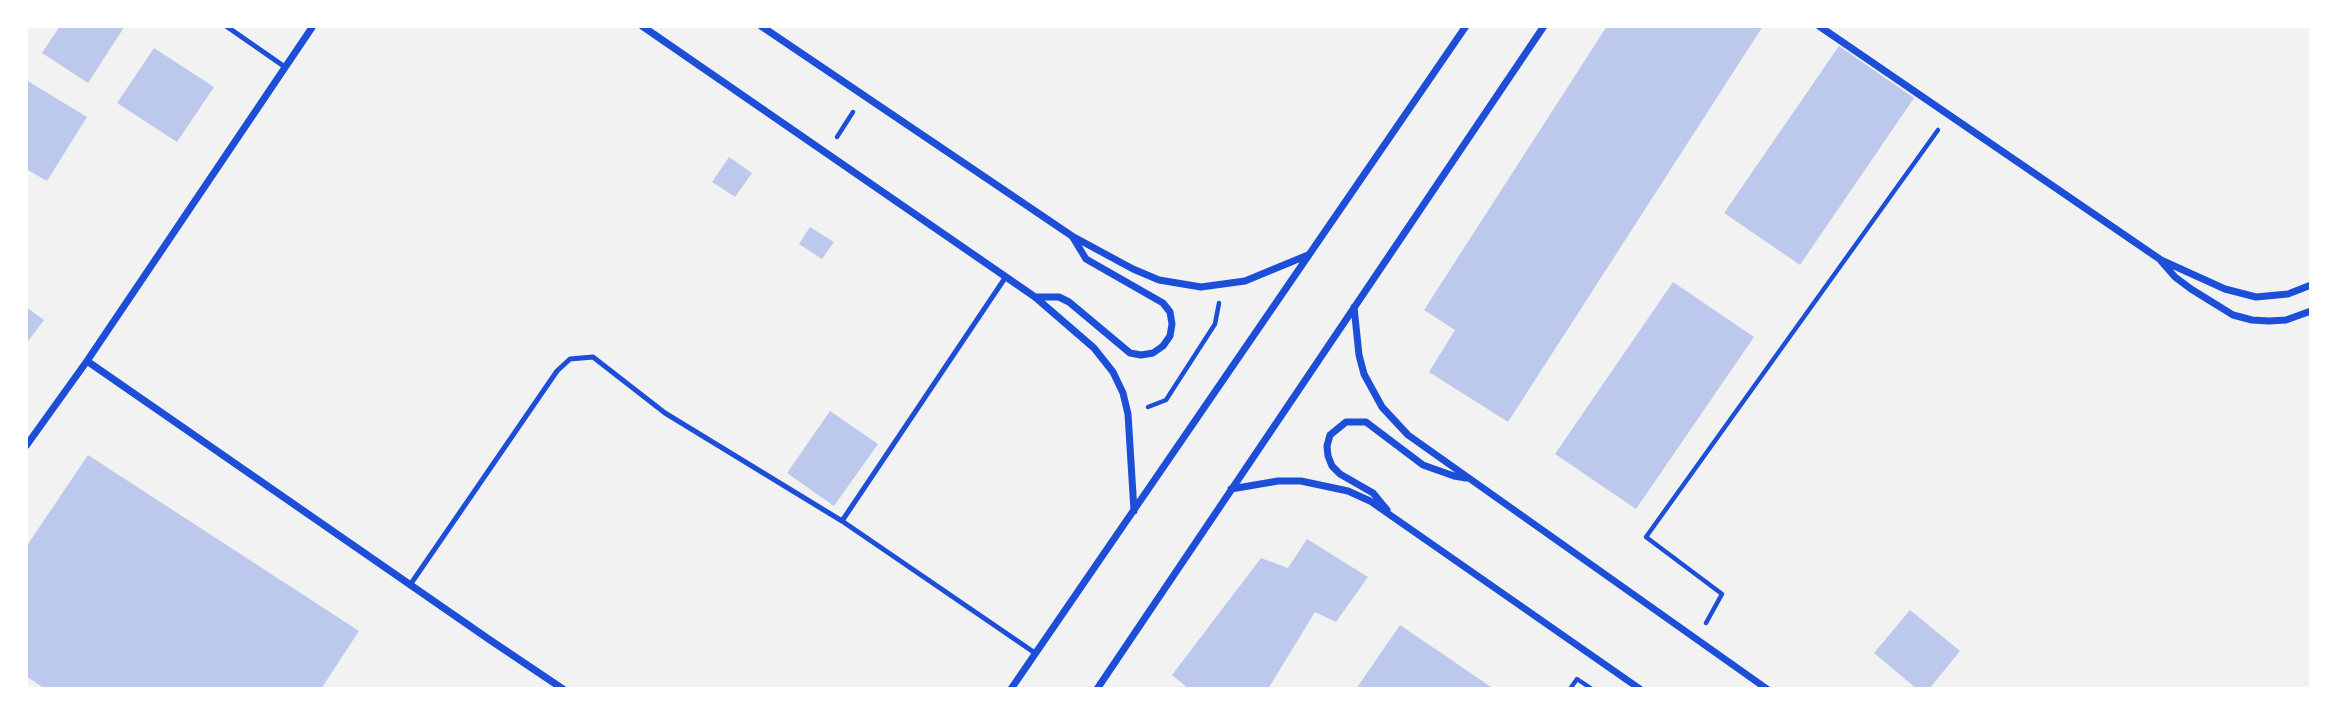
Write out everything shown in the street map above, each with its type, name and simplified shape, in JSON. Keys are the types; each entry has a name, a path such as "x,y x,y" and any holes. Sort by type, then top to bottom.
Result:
{"street":[{"path":"26,446 313,26"},
{"path":"642,26 1005,278 1035,296 1094,348 1113,372 1123,393 1128,414 1134,511"},
{"path":"761,26 1072,236 1133,269 1159,279 1201,287 1245,281 1309,255"},
{"path":"1011,689 1466,26"},
{"path":"1097,689 1544,26"},
{"path":"1819,26 2161,260 2225,289 2256,296 2288,294 2311,285"},
{"path":"1035,296 1059,297 1069,302 1130,353 1153,353 1163,346 1170,336 1170,312 1163,303 1086,258 1072,236"},
{"path":"2161,260 2175,277 2234,315 2269,321 2286,320 2311,311"},
{"path":"1354,307 1359,355 1372,391 1382,407 1408,435 1767,689"},
{"path":"87,360 563,689"},
{"path":"1390,514 1373,493 1332,467 1327,446 1330,435 1346,422 1366,422 1423,465 1454,476 1470,478"},
{"path":"1231,489 1278,481 1301,481 1348,491 1370,501 1640,689"}],"lane":[{"path":"226,26 285,67"},
{"path":"842,521 1005,278"},
{"path":"410,585 556,371 570,359 593,356 665,413 842,521 1035,653"}],"path":[{"path":"827,152 863,97"},
{"path":"1697,639 1722,594 1646,537 1949,115"},
{"path":"1128,414 1166,400 1215,324 1223,285"},
{"path":"1570,689 1577,679 1592,689"}],"building":[{"path":"60,26 125,26 88,83 42,53"},
{"path":"1607,26 1763,26 1508,422 1429,372 1455,330 1424,310"},
{"path":"1839,46 1914,98 1800,265 1724,213"},
{"path":"154,48 214,87 177,142 117,103"},
{"path":"26,80 87,117 47,181 26,169"},
{"path":"729,157 752,173 735,197 712,182"},
{"path":"810,227 834,242 822,259 799,244"},
{"path":"1673,282 1754,337 1636,509 1555,454"},
{"path":"26,307 44,320 26,344"},
{"path":"830,411 878,444 834,506 787,473"},
{"path":"88,455 359,631 321,689 45,689 26,676 26,547"},
{"path":"1307,539 1368,577 1336,622 1315,612 1268,689 1189,689 1172,675 1261,558 1288,568"},
{"path":"1910,610 1960,651 1929,689 1917,689 1874,653"},
{"path":"1400,625 1494,689 1356,689"}]}
